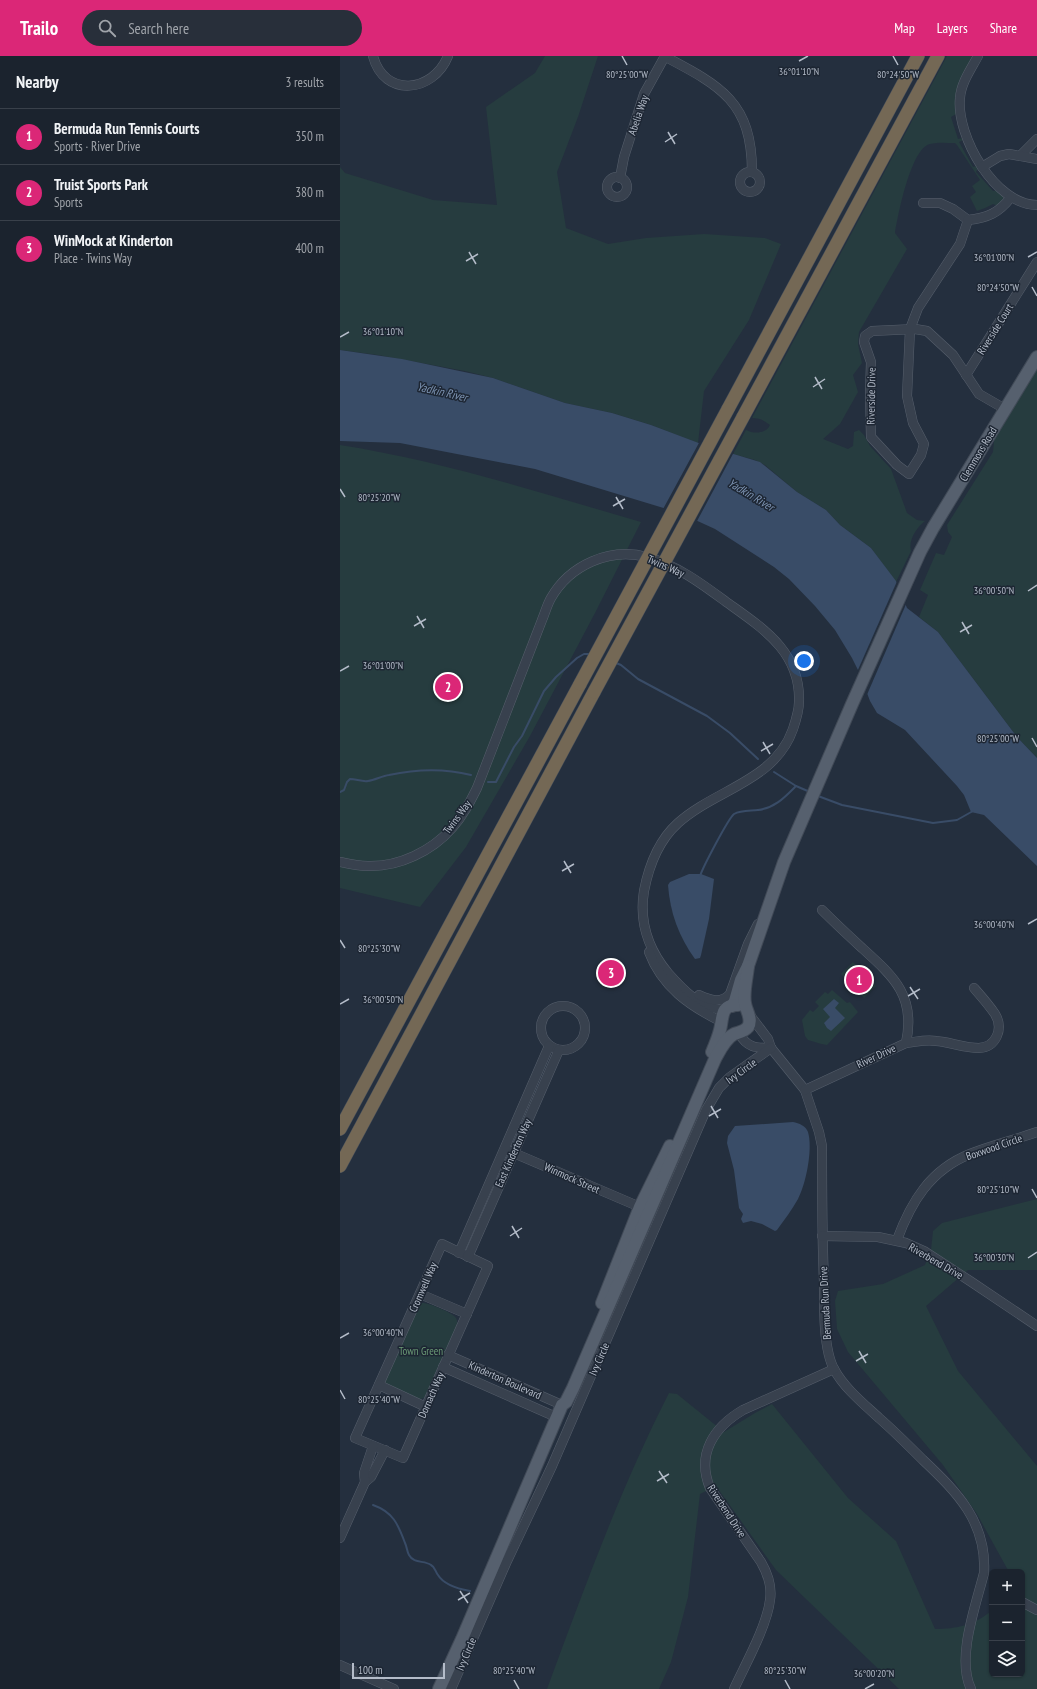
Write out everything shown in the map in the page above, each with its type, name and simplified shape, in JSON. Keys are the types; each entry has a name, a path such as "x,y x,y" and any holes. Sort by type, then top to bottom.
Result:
{"highway":[{"path":"340,1129 918,56"},
{"path":"340,1166 938,56"}],"main road":[{"name":"Clemmons Road","path":"748,966 784,862 852,704 920,552 1037,357"},
{"path":"562,1405 561,1399 594,1323 640,1207 699,1083 713,1050 722,1023 722,1016 735,1001 741,980 748,966"},
{"path":"439,1689 462,1639 556,1417 573,1388 715,1058 725,1042 748,1027 750,1020 744,994 748,966"},
{"path":"729,1008 740,1006 747,1011"},
{"path":"722,1023 725,1029 737,1033"}],"street":[{"path":"372,56 381,74 400,85 413,86 432,78 440,70 448,56"},
{"path":"665,56 714,84 728,96 741,115 748,134 752,153 752,172"},
{"name":"Abelia Way","path":"620,178 624,157 644,94 665,56"},
{"path":"978,56 963,84 960,94 960,114 969,143 982,167 1011,197 1022,203 1037,205"},
{"path":"1020,156 1037,139"},
{"path":"982,167 1005,154 1037,158"},
{"path":"923,203 934,202 946,205 968,220 984,218 996,213 1011,197"},
{"path":"910,329 918,308 960,244 968,220"},
{"name":"Riverside Court","path":"966,375 1037,262"},
{"name":"Riverside Drive","path":"910,329 907,396 913,423 923,440 924,446 922,455 909,474 877,445 871,437 871,362 864,342 865,336 872,331 910,329 927,331 954,355 979,394 1005,409"},
{"name":"Twins Way","path":"340,862 368,866 394,863 429,848 453,828 477,788 551,598 572,573 588,563 610,556 633,554 649,557 678,570 694,580 769,633 791,662 798,683 799,703 795,722 788,741 778,756 754,775 700,807 678,823 661,842 648,870 643,901 644,927 647,939 662,964 682,990 695,1000 713,1008 729,1008"},
{"name":"Twins Way","path":"673,978 706,999 718,1001 727,997 732,990 748,944 774,888"},
{"name":"River Drive","path":"805,1090 906,1043 908,1019 906,1005 901,989 891,974 822,910"},
{"name":"Twins Way","path":"647,939 646,946 650,957 668,985 695,1008 722,1023"},
{"path":"906,1043 936,1041 975,1048 984,1047 996,1040 998,1033 997,1018 985,1000 974,988"},
{"path":"564,1007 571,1008 578,1013 582,1019 584,1027 584,1034 580,1042 567,1050 559,1050 549,1046 541,1033 541,1025 549,1012 556,1008 564,1007"},
{"name":"Bermuda Run Drive","path":"747,1011 768,1039 771,1048 805,1090 820,1132 822,1146 824,1311 826,1339 834,1369 847,1386 866,1406 955,1491 973,1517 981,1541 984,1573 965,1651 965,1670 971,1689"},
{"name":"Bermuda Run Drive","path":"737,1033 771,1048"},
{"name":"East Kinderton Way","path":"463,1255 504,1149 549,1046"},
{"name":"Ivy Circle","path":"451,1689 507,1562 552,1466 706,1110 719,1088 730,1076 771,1048"},
{"name":"East Kinderton Way","path":"463,1255 514,1153 559,1050"},
{"name":"Boxwood Circle","path":"897,1240 904,1221 917,1198 928,1184 946,1167 970,1154 1037,1132"},
{"name":"Winmock Street","path":"504,1149 640,1207"},
{"path":"624,1270 625,1259 643,1212 643,1209 640,1207"},
{"name":"Riverbend Drive","path":"822,1236 878,1237 897,1240 924,1251 1037,1326"},
{"name":"Cromwell Way","path":"373,1446 355,1438 442,1244 463,1255"},
{"name":"Dornach Way","path":"385,1450 403,1458 488,1266 463,1255"},
{"path":"420,1294 467,1314"},
{"name":"Kinderton Boulevard","path":"448,1355 562,1405"},
{"name":"Kinderton Boulevard","path":"443,1367 556,1417"},
{"name":"Riverbend Drive","path":"734,1689 767,1615 770,1601 770,1589 766,1571 762,1562 710,1488 706,1477 705,1464 709,1446 719,1428 731,1418 756,1404 834,1369"},
{"path":"379,1385 426,1407"},
{"path":"340,1538 365,1482 371,1477 385,1450 373,1446 364,1473 365,1482"},
{"name":"Bermuda Run Drive","path":"984,1562 989,1570"},
{"path":"1025,1604 1037,1610"},
{"path":"340,1665 394,1689"}],"green space":[{"path":"545,56 598,56 578,117 557,172 566,228 608,244 646,238 704,234 765,238 781,244 749,320 704,391 698,443 651,425 612,413 565,403 493,378 465,371 378,355 340,350 340,167 345,173 433,200 497,205 486,107 535,73"},
{"path":"947,56 975,56 960,84 956,98 956,114 951,117 958,139 962,138 963,140 959,142 973,167 976,166 978,168 976,172 993,191 998,190 1004,196 1003,200 998,206 993,204 977,211 970,197 976,192 972,186 980,180 957,145 955,143 936,143 930,144 923,148 911,169 906,183 895,233 907,249 859,332 858,344 862,363 853,375 858,392 840,424 823,439 848,449 853,446 854,432 859,430 864,435 870,446 891,469 907,513 917,520 925,521 912,538 910,547 911,551 896,582 871,548 840,525 826,510 797,492 765,465 755,460 733,454 746,430 763,432 770,425 757,418 752,418"},
{"path":"1037,364 1037,758 1017,737 938,632 919,617 928,595 920,590 936,553 944,555 952,537 948,532 947,525 993,452 996,422"},
{"path":"340,445 454,469 529,489 641,522 530,736 466,847 420,907 340,888"},
{"path":"853,962 876,986 864,998 841,974"},
{"path":"832,990 847,1003 850,1002 858,1012 827,1045 808,1040 805,1036 802,1020 810,1010 813,1012 819,1006 815,1002 825,992 828,994"},
{"path":"1037,1199 1037,1270 968,1270 926,1306 958,1371 1037,1466 1037,1689 899,1689 776,1570 716,1486 700,1494 688,1597 671,1662 659,1689 547,1689 619,1502 634,1466 669,1393 677,1394 724,1432 772,1404 848,1498 896,1541 935,1629 958,1627 972,1623 989,1612 989,1677 1025,1677 1025,1569 1007,1569 977,1514 943,1465 848,1352 837,1329 835,1301 838,1291 883,1284 925,1265 931,1250 933,1231 942,1223"},
{"name":"Town Green","path":"422,1303 434,1306 451,1314 456,1318 458,1325 426,1397 418,1400 386,1384 385,1381 419,1304"}],"water":[{"name":"Yadkin River","path":"340,350 402,359 493,378 565,403 612,413 651,425 704,445 760,462 797,492 826,510 840,525 871,548 896,581 907,608 938,632 1017,737 1037,758 1037,866 984,815 971,812 964,795 957,786 905,730 877,713 870,701 852,658 835,630 815,606 789,579 774,567 715,529 680,513 535,469 400,443 340,441"},
{"path":"689,874 701,874 714,879 709,919 701,955 700,958 695,959 684,942 676,924 668,885 670,882"},
{"path":"834,999 839,1003 835,1008 845,1018 831,1031 824,1023 830,1017 823,1009"},
{"path":"793,1122 806,1128 809,1139 810,1148 808,1166 801,1193 777,1230 775,1231 762,1224 751,1221 743,1223 741,1219 743,1214 739,1208 734,1170 727,1143 728,1136 735,1126"}],"pier":[{"path":"700,441 734,452 696,523 679,515 662,511"},
{"path":"898,579 907,602 866,697 857,672"}],"waterway":[{"path":"488,782 496,782 514,747 522,736 544,691 556,677 577,658 584,654 591,654"},
{"path":"616,663 621,665 638,679 707,716 730,733 758,759"},
{"path":"340,792 344,790 350,779 368,781 399,773 430,770 450,771 471,775"},
{"path":"774,772 796,786 810,792"},
{"path":"700,876 716,844 734,814 770,807 796,786"},
{"path":"818,796 842,805 933,823 957,820 973,811"},
{"path":"373,1505 385,1511 397,1524 406,1545 408,1554 411,1558 432,1566 437,1574 448,1584 470,1591"}],"place":[{"name":"Truist Sports Park","path":"448,687"},
{"name":"WinMock at Kinderton","path":"611,973"},
{"name":"Bermuda Run Tennis Courts","path":"859,980"}]}
